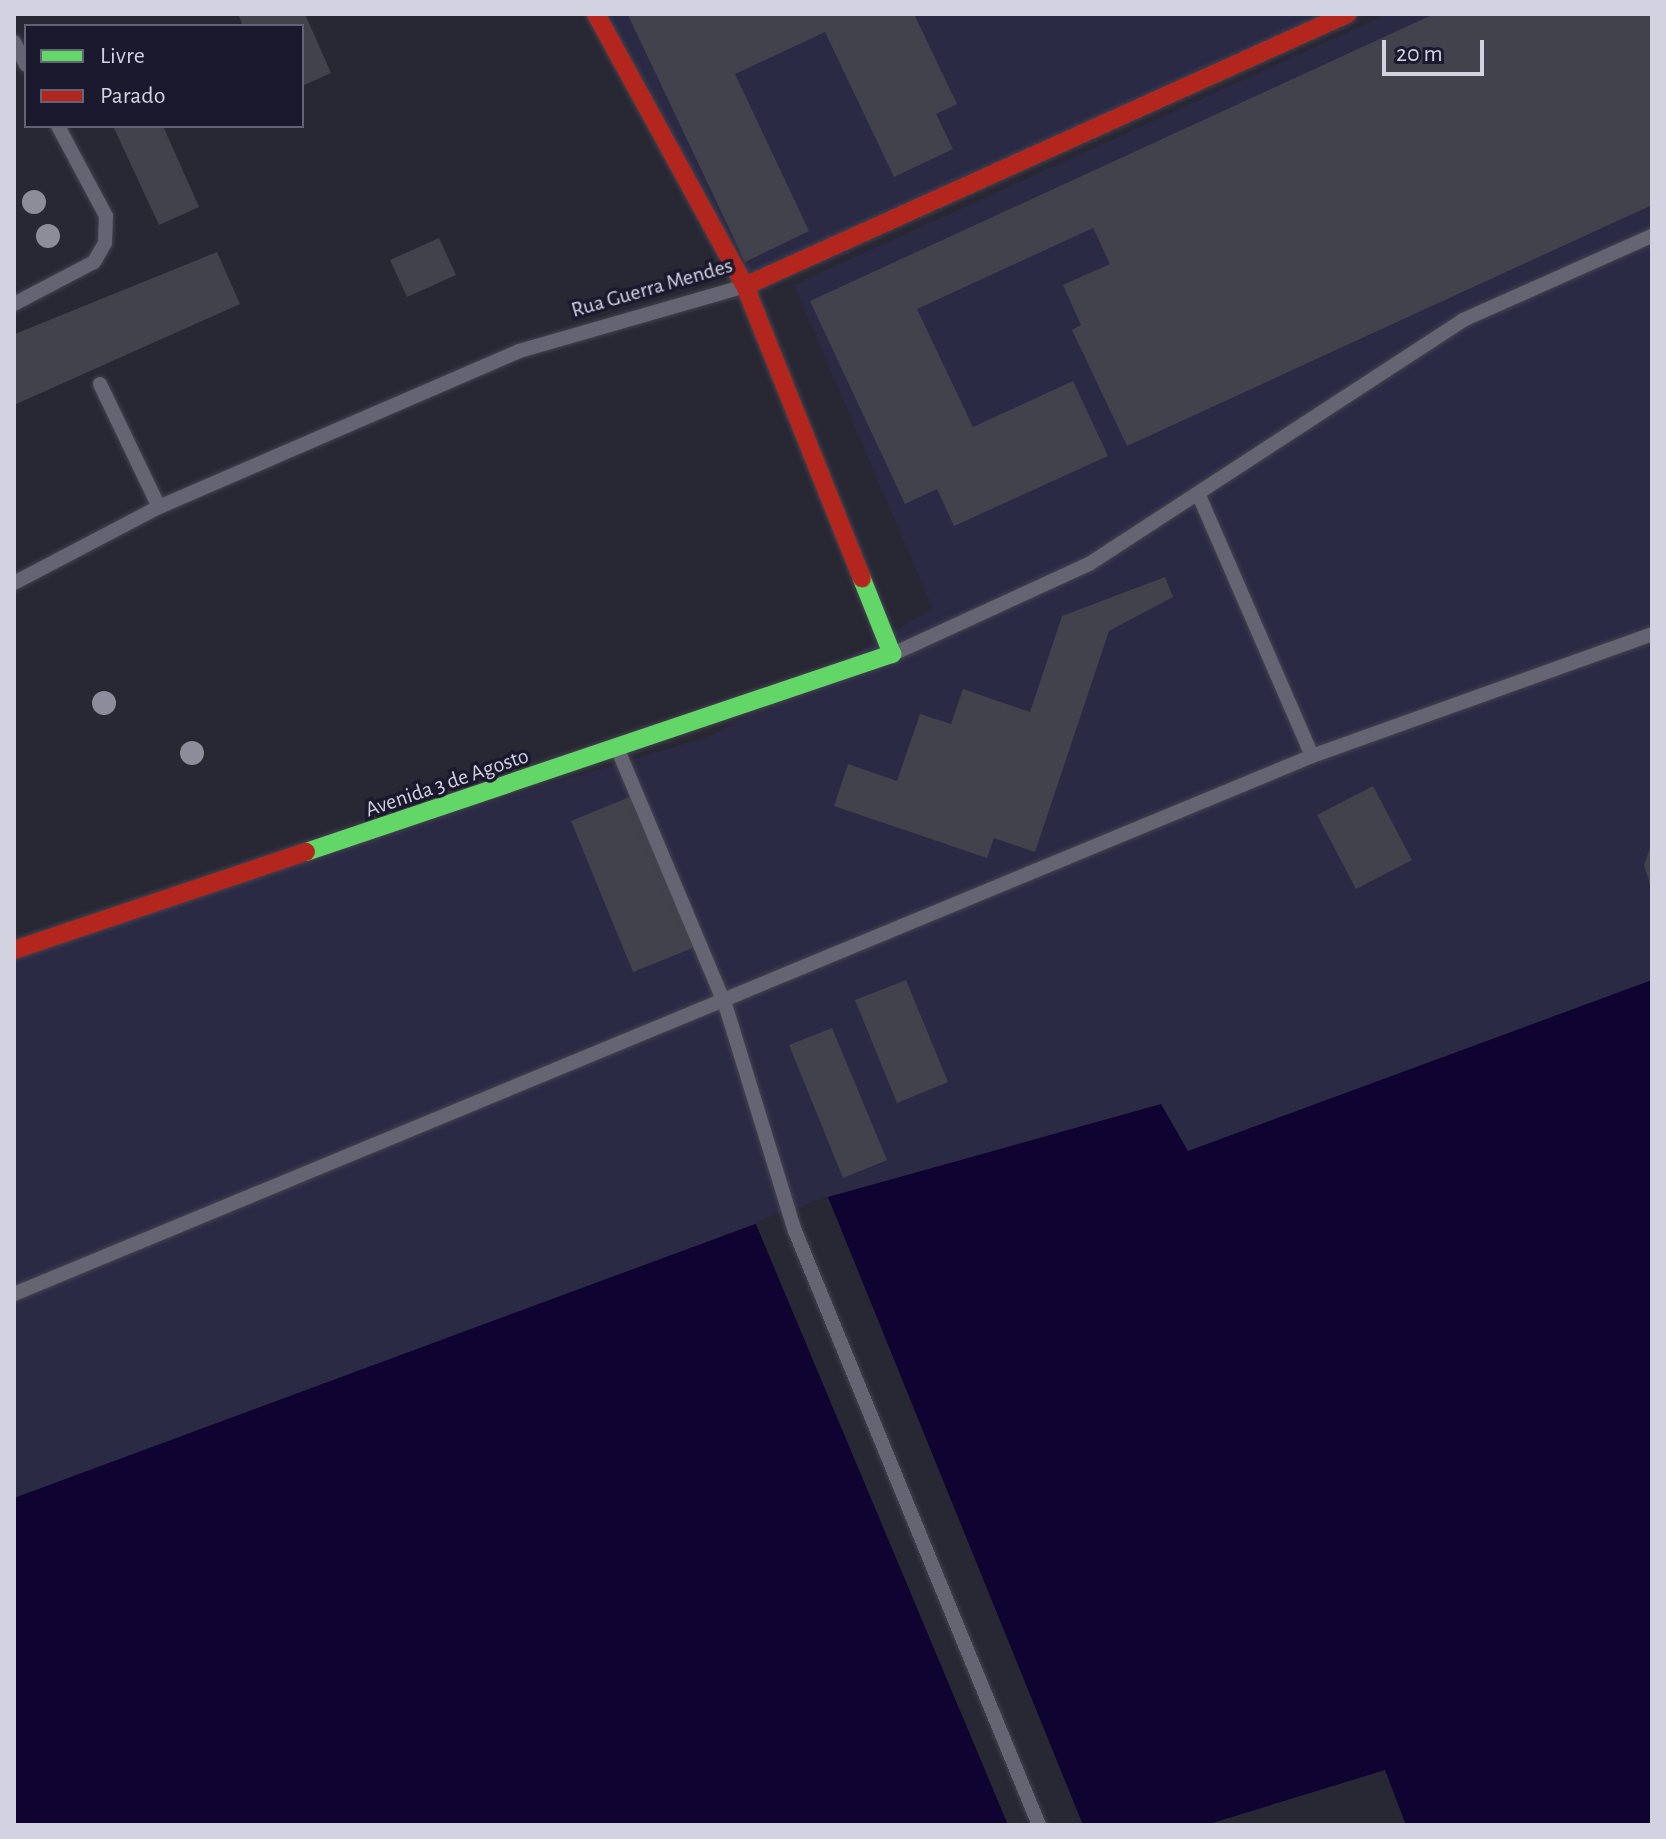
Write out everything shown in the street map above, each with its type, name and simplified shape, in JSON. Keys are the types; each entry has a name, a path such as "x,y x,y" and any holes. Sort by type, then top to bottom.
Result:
{"street":[{"path":"596,14 745,286 892,654"},
{"name":"Rua Guerra Mendes","path":"745,286 1347,14"},
{"name":"Avenida 3 de Agosto","path":"14,950 618,750 892,654"}],"lane":[{"path":"14,42 24,61"},
{"path":"14,304 94,262 105,243 106,216 59,128"},
{"path":"892,654 1089,564 1200,498 1463,320 1652,236"},
{"name":"Rua Guerra Mendes","path":"14,583 159,507 519,351 745,286"},
{"path":"100,384 159,507"},
{"path":"1200,498 1312,756"},
{"path":"14,1294 725,1004 1312,756 1652,634"},
{"path":"618,750 725,1004 795,1231 1039,1825"}],"shaded area":[{"path":"596,14 1347,14 745,286"},
{"path":"1387,14 1652,14 1652,1218 14,1825 14,944 711,736 933,609 794,285"},
{"path":"1652,980 1652,1825 14,1825 14,1498 828,1197 1161,1104 1188,1151"}],"pier":[{"path":"828,1197 1083,1825 1008,1825 755,1222"},
{"path":"1385,1770 1406,1825 1206,1825"}],"building":[{"path":"238,14 305,14 331,73 304,85 304,24 242,24"},
{"path":"914,14 957,104 936,114 953,149 894,177 825,32 735,74 809,231 745,262 628,15"},
{"path":"1434,14 1652,14 1652,205 1127,446 1072,330 1081,325 1063,285 1110,264 1093,228 917,309 973,427 1073,381 1108,456 954,526 937,489 905,504 810,301"},
{"path":"114,128 164,128 199,207 159,225"},
{"path":"439,238 456,275 407,297 390,260"},
{"path":"217,252 240,304 14,405 15,334"},
{"path":"1165,577 1173,597 1109,631 1035,852 994,838 987,858 834,806 848,764 897,781 920,714 951,724 963,689 1030,712 1062,616"},
{"path":"1373,786 1412,860 1356,889 1317,815"},
{"path":"632,796 695,947 633,972 571,821"},
{"path":"1652,843 1652,891 1644,865"},
{"path":"906,980 948,1082 897,1103 855,1000"},
{"path":"832,1028 887,1160 843,1178 789,1045"}],"traffic: fast":[{"path":"306,852 892,654 862,579"}],"traffic: jam":[{"path":"596,14 745,286 862,579"},
{"path":"745,286 1347,14"},
{"path":"14,950 306,852"}]}
